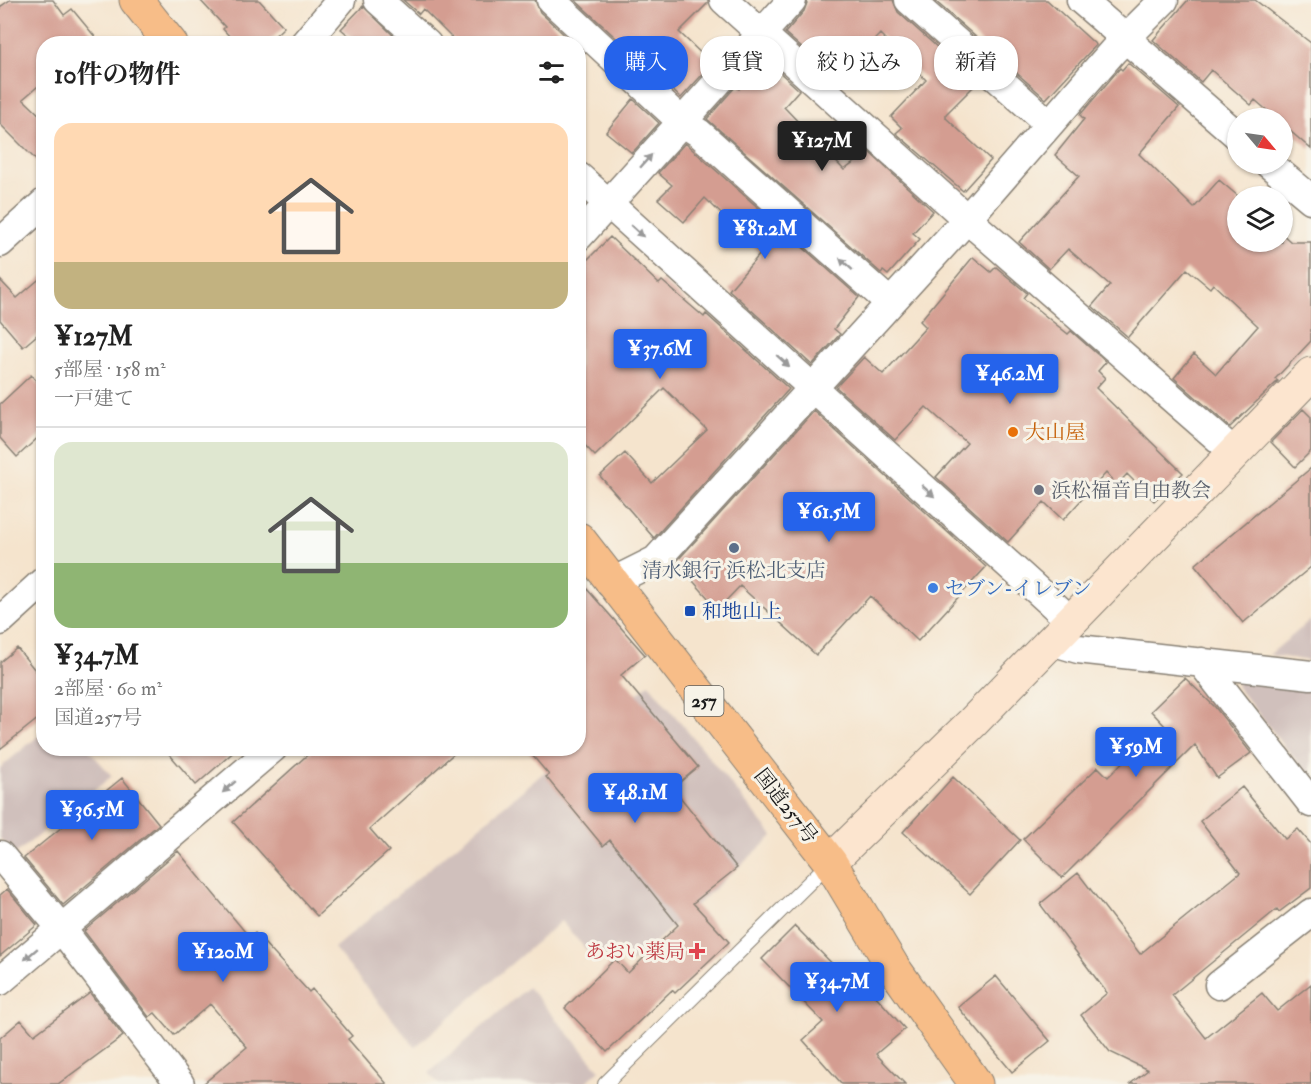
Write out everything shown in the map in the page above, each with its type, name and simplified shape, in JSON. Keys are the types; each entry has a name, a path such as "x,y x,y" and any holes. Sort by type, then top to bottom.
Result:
{"highway":[{"path":"136,0 165,36"},
{"name":"国道257号","path":"586,549 610,583 830,862 893,966 976,1084"}],"street":[{"path":"311,36 341,0"},
{"path":"378,0 418,36"},
{"path":"551,0 682,122 699,133 889,302"},
{"path":"724,0 967,219 1235,453"},
{"path":"586,229 792,0"},
{"path":"909,0 1048,123"},
{"path":"1081,0 1124,40 1227,127"},
{"path":"610,583 656,560 967,219 1048,123 1164,0"},
{"path":"1281,174 1311,199"},
{"path":"586,184 812,388 1078,649 1311,675"},
{"path":"0,243 36,210"},
{"path":"830,862 972,723 1311,374"},
{"path":"0,621 36,588"},
{"path":"1201,662 1311,803"},
{"path":"0,981 264,756"},
{"path":"0,855 61,928 180,1084"},
{"path":"1219,985 1311,913"}],"lane":[{"path":"605,1084 830,862"}],"shaded area":[{"path":"1311,620 1311,661 1269,655"},
{"path":"1238,680 1311,689 1311,779 1236,686"},
{"path":"649,684 773,836 632,963 616,946 598,963 561,921 415,1047 334,948 564,756 586,756 586,737"},
{"path":"36,738 36,756 94,756 112,776 14,855 0,838 0,768"},
{"path":"528,987 600,1070 584,1084 439,1084 429,1073"}],"building":[{"path":"10,0 53,0 64,15 72,9 94,36 36,36 36,88 23,99 36,111 36,160 0,124 0,7"},
{"path":"200,0 259,0 284,27 274,36 229,36 223,29 225,27"},
{"path":"403,0 535,0 540,12 566,36 450,36 423,9 419,14"},
{"path":"575,0 708,0 708,3 679,32 683,36 614,36"},
{"path":"808,0 893,0 898,12 934,44 934,90 970,90 946,114 946,118 991,160 963,191 896,133 902,128 891,117 917,90 922,90 922,84 926,80 922,76 922,36 882,36 880,34 878,36 796,36 796,43 785,33 804,11"},
{"path":"934,0 1047,0 1096,45 1046,99 1018,74 1018,36 975,36"},
{"path":"1188,0 1255,0 1311,43 1311,149 1293,133 1293,108 1264,108 1255,100 1251,105 1211,70 1201,82 1153,40"},
{"path":"363,6 394,36 349,36 341,29"},
{"path":"688,41 700,52 700,77 681,98 672,90 688,90"},
{"path":"1128,63 1179,107 1139,154 1194,208 1219,180 1227,187 1227,252 1293,252 1293,242 1311,242 1311,341 1275,379 1278,381 1230,427 1174,378 1194,354 1216,374 1258,326 1213,284 1210,288 1187,269 1128,337 1092,306 1110,285 1068,249 1049,269 1019,242 1079,176 1055,155 1084,119 1080,115 1120,68 1122,70"},
{"path":"784,76 796,87 796,90 799,90 784,107 844,170 869,152 933,211 913,233 920,239 888,275 883,271 881,273 707,119 732,90 784,90"},
{"path":"633,99 659,123 632,153 606,132"},
{"path":"685,143 859,297 834,329 840,334 812,365 729,290 761,253 705,198 684,222 658,199 672,185 658,173"},
{"path":"610,237 659,284 662,281 704,317 706,314 789,389 654,538 600,476 625,453 652,483 707,430 664,388 595,456 586,446 586,261"},
{"path":"973,257 991,272 996,267 1027,293 1023,298 1068,334 1071,331 1106,362 1098,371 1105,378 1096,388 1183,473 1154,501 1127,474 1117,485 1106,473 1063,520 1044,502 1008,542 936,477 967,443 926,407 895,440 836,387 864,357 883,374 926,327 920,321"},
{"path":"0,280 17,298 36,282 36,336 23,347 0,320"},
{"path":"31,375 36,380 36,439 17,457 0,438 0,404"},
{"path":"1303,409 1311,417 1311,451 1295,467 1271,442"},
{"path":"814,411 986,567 918,641 870,596 816,655 740,586 718,609 676,562"},
{"path":"1311,468 1311,567 1243,623 1195,565"},
{"path":"586,588 645,655 621,675 698,767 673,788 737,868 693,903 729,942 675,993 672,990 607,1052 565,1008 615,959 628,973 678,925 610,840 603,846 546,777 549,775 533,756 586,756"},
{"path":"17,648 36,671 36,720 0,749 0,662"},
{"path":"1185,678 1215,707 1251,753 1217,778 1195,745 1062,878 1023,839 1098,767 1108,777 1126,759 1132,762 1166,727 1151,711"},
{"path":"171,756 229,756 196,785"},
{"path":"306,756 451,756 370,829 389,851 317,916 233,822"},
{"path":"953,777 1020,840 970,894 903,832"},
{"path":"122,778 159,824 63,905 24,858"},
{"path":"1242,787 1285,839 1298,829 1311,844 1311,888 1279,912 1277,909 1172,995 1206,1038 1262,993 1277,1011 1311,984 1311,1084 1130,1084 1148,1070 1110,1052 1081,1015 1107,993 1040,904 1078,873 1140,954 1240,873 1200,821"},
{"path":"178,851 250,938 255,933 309,992 312,989 352,1036 348,1039 387,1084 203,1084 247,1047 210,1004 174,1035 155,1013 149,1017 84,931"},
{"path":"7,889 37,925 0,956 0,895"},
{"path":"795,926 859,991 866,985 905,1029 876,1054 905,1084 842,1084 803,1040 823,1022 762,959"},
{"path":"996,976 1050,1041 1012,1072 958,1007"},
{"path":"90,993 123,1036 58,1084 0,1084 0,1038 21,1020 34,1035"}],"place":[{"name":"大山屋","path":"1013,432"},
{"name":"浜松福音自由教会","path":"1039,490"},
{"name":"清水銀行 浜松北支店","path":"734,548"},
{"name":"セブン-イレブン","path":"933,588"},
{"name":"和地山上","path":"690,611"},
{"name":"あおい薬局","path":"697,951"}]}
